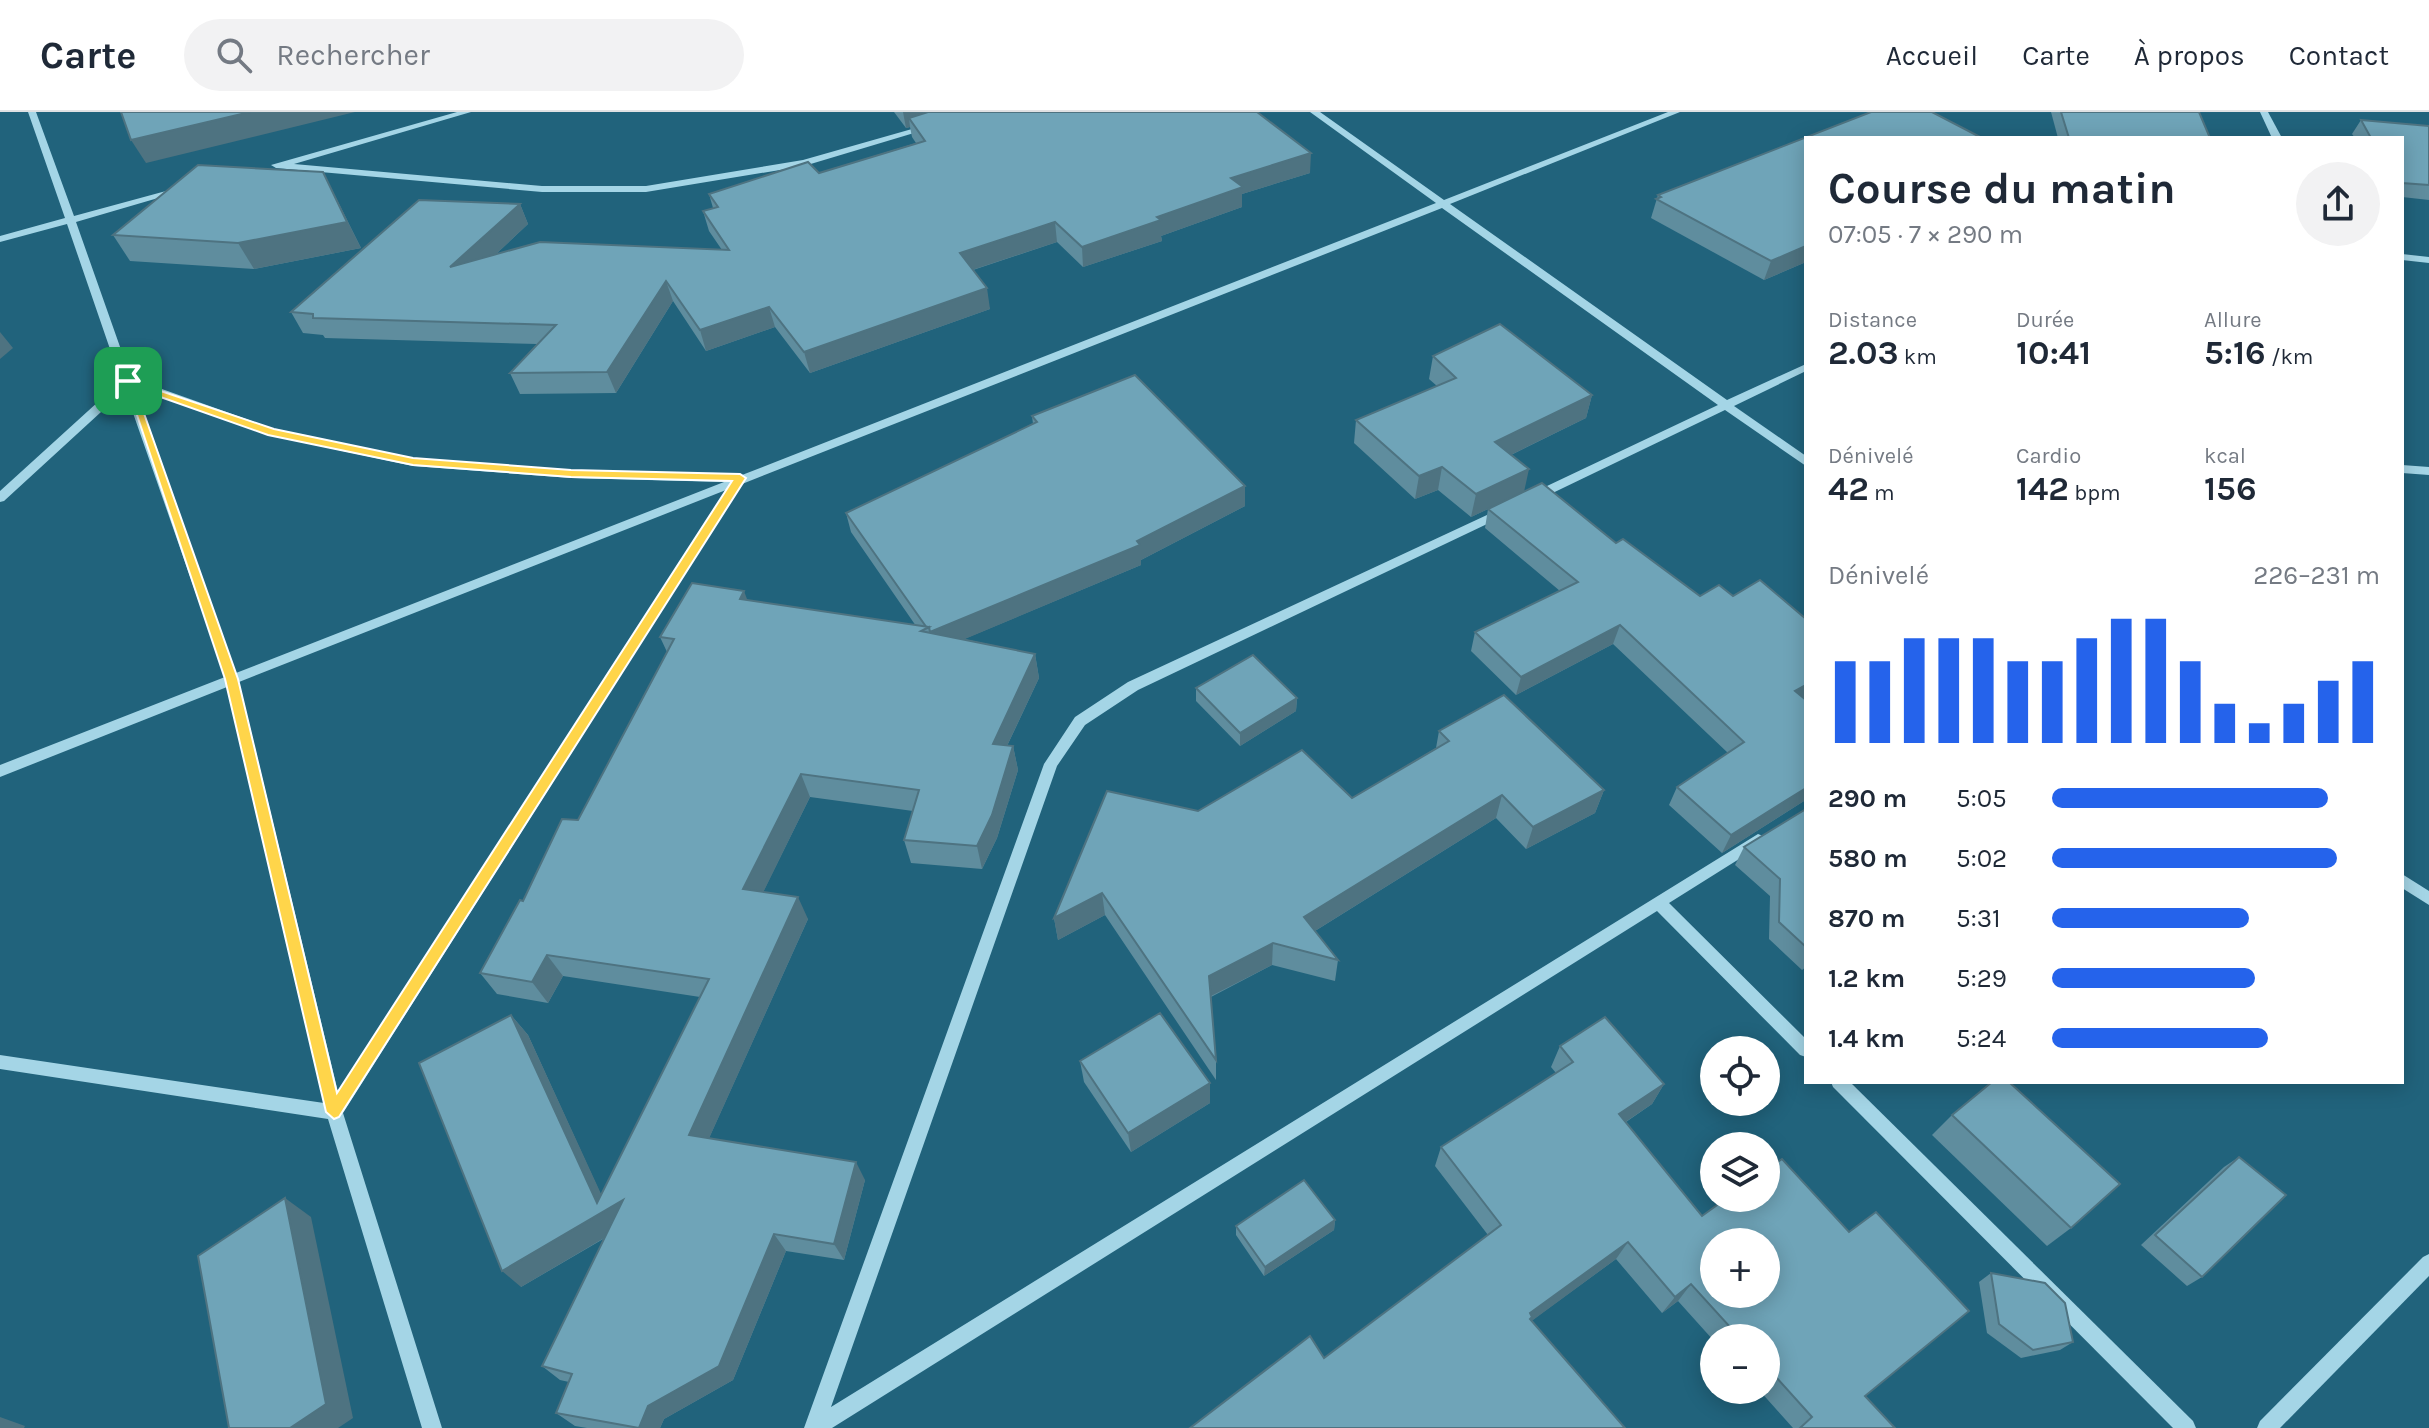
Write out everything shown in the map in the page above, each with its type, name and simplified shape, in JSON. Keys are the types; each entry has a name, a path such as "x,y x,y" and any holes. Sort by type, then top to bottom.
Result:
{"street":[{"path":"32,112 232,679 334,1112 432,1428"},
{"path":"261,169 467,112"},
{"path":"1314,112 1804,461"},
{"path":"0,771 1676,112"},
{"path":"2264,112 2276,136"},
{"path":"276,165 542,189 646,189 804,163 939,125"},
{"path":"0,239 188,189"},
{"path":"2404,257 2429,260"},
{"path":"814,1428 1051,764 1080,721 1133,686 1804,368"},
{"path":"128,381 272,432 413,462 571,474 740,478"},
{"path":"0,498 128,381"},
{"path":"2404,469 2429,471"},
{"path":"334,1112 740,478"},
{"path":"814,1428 1779,827"},
{"path":"2404,881 2429,899"},
{"path":"1658,902 1804,1048"},
{"path":"0,1062 334,1112"},
{"path":"1841,1084 2186,1428"},
{"path":"2267,1428 2429,1263"}],"building":[{"path":"121,112 250,112 131,140"},
{"path":"928,112 1257,112 1311,153 1231,178 1243,187 1082,247 1055,222 960,253 987,288 804,352 769,307 700,330 666,281 607,372 510,373 556,325 313,318 313,314 291,312 419,200 520,204 450,267 540,242 729,250 703,211 718,207 709,194 808,162 819,173 925,141 909,118"},
{"path":"1871,112 1932,112 1978,136 1809,136"},
{"path":"2061,112 2199,112 2209,136 2068,136"},
{"path":"2361,120 2429,126 2429,185 2404,183 2404,136 2370,136"},
{"path":"1804,138 1804,247 1771,261 1656,199 1661,197 1658,195"},
{"path":"198,165 323,172 347,222 238,243 113,235"},
{"path":"1500,324 1592,395 1495,442 1529,469 1476,494 1442,467 1419,476 1356,420 1456,378 1433,356"},
{"path":"1135,375 1245,486 1137,541 1140,545 930,632 846,513 1037,422 1032,416"},
{"path":"1542,483 1616,543 1623,539 1700,596 1719,585 1733,596 1760,580 1804,617 1804,686 1795,691 1804,698 1804,789 1731,835 1677,787 1744,742 1620,625 1521,677 1475,632 1578,582 1488,509"},
{"path":"692,583 744,591 740,599 929,627 921,631 1035,654 993,744 1013,746 992,815 977,846 904,840 919,790 801,774 743,889 798,897 689,1135 856,1162 834,1244 774,1234 719,1366 648,1406 639,1428 556,1413 572,1374 542,1366 623,1200 502,1271 419,1063 511,1015 597,1203 709,979 547,955 532,982 480,973 520,900 523,901 562,819 578,820 674,639 660,637"},
{"path":"1253,655 1297,698 1240,733 1196,688"},
{"path":"1504,695 1604,790 1533,827 1502,795 1304,917 1338,960 1273,943 1209,976 1216,1060 1102,893 1054,918 1107,791 1198,811 1302,750 1352,798 1449,741 1439,731"},
{"path":"1804,810 1804,945 1779,922 1780,879 1744,847"},
{"path":"1160,1013 1210,1083 1128,1133 1080,1061"},
{"path":"1605,1017 1664,1084 1619,1114 1702,1216 1708,1212 1780,1212 1782,1159 1849,1232 1876,1212 1969,1311 1865,1396 1895,1428 1800,1428 1812,1417 1780,1382 1780,1324 1727,1324 1713,1308 1780,1308 1780,1228 1700,1228 1700,1294 1691,1284 1675,1297 1628,1242 1530,1313 1530,1319 1625,1428 1190,1428 1310,1336 1324,1358 1501,1225 1441,1147 1573,1062 1560,1046"},
{"path":"1990,1084 2011,1084 2120,1184 2071,1228 1952,1115"},
{"path":"2239,1157 2286,1195 2202,1277 2155,1235"},
{"path":"1304,1180 1335,1220 1265,1267 1236,1226"},
{"path":"285,1198 326,1404 290,1428 229,1428 198,1256"},
{"path":"1991,1273 2045,1283 2065,1303 2073,1342 2033,1350 1999,1324"}],"route":[{"path":"128,381 272,432 413,462 571,474 740,478 334,1112 232,679 128,381"}]}
